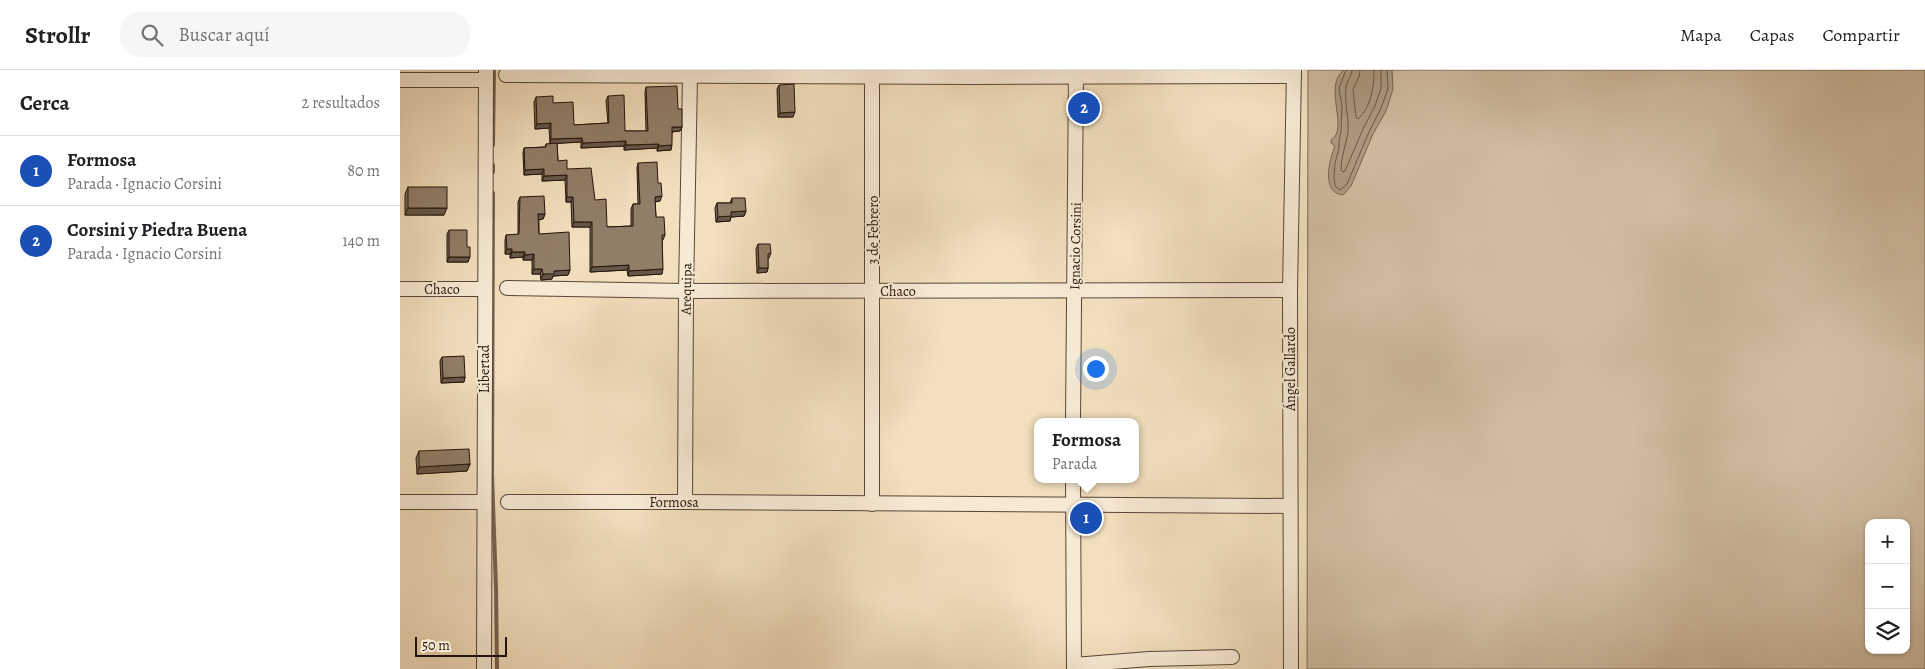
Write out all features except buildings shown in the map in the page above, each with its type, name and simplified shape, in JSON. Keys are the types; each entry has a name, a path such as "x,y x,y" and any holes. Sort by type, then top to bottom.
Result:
{"street":[{"name":"Ignacio Corsini","path":"1073,418 1076,73"},
{"path":"506,75 1294,73"},
{"name":"Ángel Gallardo","path":"1291,669 1290,290 1294,73"},
{"name":"3 de Febrero","path":"872,504 873,291 878,74"},
{"path":"400,80 486,75"},
{"name":"Libertad","path":"484,669 486,75"},
{"name":"Arequipa","path":"685,502 690,76"},
{"name":"Chaco","path":"507,288 686,291 1290,290"},
{"name":"Chaco","path":"400,289 484,289"},
{"path":"1073,483 1074,667 1149,659 1232,658"},
{"path":"400,502 484,502"},
{"name":"Formosa","path":"508,502 1290,506"}],"shaded area":[{"path":"1308,70 1925,70 1925,669 1307,669"}],"water":[{"path":"1344,70 1392,70 1393,89 1386,111 1373,134 1351,186 1343,195 1336,193 1332,188 1328,175 1335,146 1331,143 1331,140 1336,134 1338,127 1335,86 1338,77"}],"waterway":[{"path":"493,145 494,70"},
{"path":"493,165 493,172"},
{"path":"493,193 492,475 497,669"}],"place":[{"name":"Corsini y Piedra Buena","path":"1084,108"},
{"name":"Formosa","path":"1086,518"}]}
